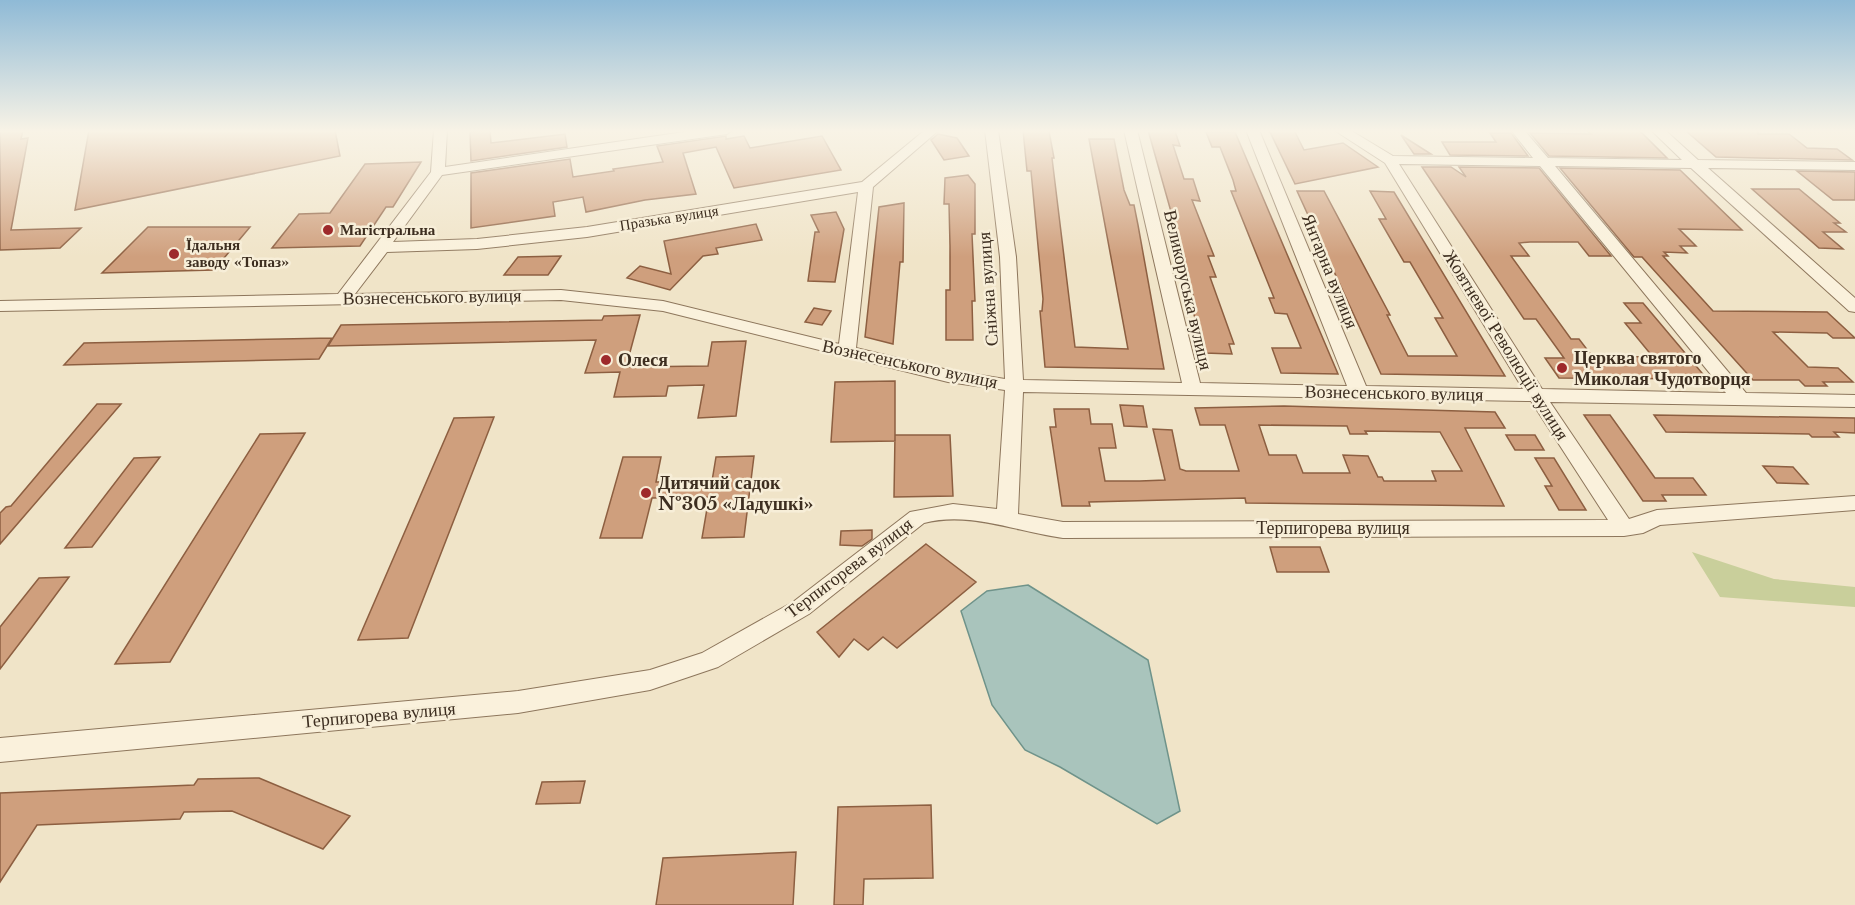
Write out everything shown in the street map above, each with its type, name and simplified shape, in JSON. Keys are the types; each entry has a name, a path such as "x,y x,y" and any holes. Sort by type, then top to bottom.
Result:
{"street":[{"path":"344,298 438,172"},
{"path":"847,351 866,186 882,172"},
{"name":"Сніжна вулиця","path":"999,172 1011,301 1014,386 1007,518"},
{"name":"Великоруська вулиця","path":"1140,172 1191,388"},
{"name":"Янтарна вулиця","path":"1269,172 1359,392"},
{"name":"Жовтневої Революції вулиця","path":"1398,172 1536,395 1624,528"},
{"path":"1553,172 1741,399"},
{"path":"1706,172 1855,307"},
{"name":"Празька вулиця","path":"384,247 477,244 587,231 866,186"},
{"name":"Вознесенського вулиця","path":"0,306 344,298 572,296 663,306 948,376 1014,386 1855,401"},
{"name":"Вознесенського вулиця","path":"0,311 42,305"},
{"name":"Терпигорева вулиця","path":"0,750 518,702 650,680 710,660 801,608 917,517 945,511 1007,518 1042,528 1063,530 1624,528 1643,525 1657,518 1855,503"}],"green space":[{"path":"1692,552 1774,579 1855,587 1855,607 1720,597"}],"water":[{"path":"1028,585 1148,660 1180,811 1157,824 1060,767 1025,750 992,705 961,611 987,591"}],"building":[{"path":"0,172 22,172 11,230 81,228 60,248 0,250"},
{"path":"82,172 260,172 75,210"},
{"path":"359,172 415,172 393,207 386,207 360,246 272,248 299,214 330,213"},
{"path":"572,172 573,177 606,172 689,172 696,194 645,200 586,212 583,197 553,202 555,216 471,228 471,173"},
{"path":"727,172 828,172 734,188"},
{"path":"1031,172 1054,172 1075,347 1128,349 1095,172 1121,172 1130,205 1134,205 1164,369 1045,367 1040,311 1042,311 1043,299"},
{"path":"1160,172 1182,172 1184,179 1193,179 1200,201 1192,200 1214,256 1208,256 1216,277 1210,277 1234,344 1229,344 1232,354 1205,353 1191,304 1195,304"},
{"path":"1230,172 1252,172 1338,374 1281,373 1272,348 1301,348 1287,314 1275,313 1269,298 1274,298 1231,191 1236,191"},
{"path":"1289,172 1352,172 1295,184"},
{"path":"1426,172 1459,172 1466,177 1463,172 1542,172 1611,256 1589,256 1578,242 1530,242 1519,243 1529,256 1511,256 1571,339 1579,339 1592,356 1653,357 1625,323 1641,323 1624,303 1643,303 1707,379 1559,378 1545,358 1564,358 1536,319 1524,319"},
{"path":"1564,172 1682,172 1742,230 1679,229 1696,246 1680,246 1687,253 1664,252 1668,256 1663,256 1713,311 1827,312 1855,338 1833,338 1827,333 1773,332 1808,367 1838,368 1853,382 1823,382 1827,386 1805,386 1799,380 1753,380 1642,257 1634,257"},
{"path":"1799,172 1855,172 1855,200 1833,200"},
{"path":"968,175 975,184 975,234 972,234 975,301 972,301 973,340 946,340 946,290 950,290 950,246 949,204 944,204 945,178"},
{"path":"1752,189 1799,189 1840,223 1834,223 1846,232 1823,232 1843,249 1819,248"},
{"path":"1297,191 1324,191 1390,315 1387,315 1408,356 1457,356 1435,318 1443,318 1410,262 1404,262 1379,219 1386,219 1370,191 1394,192 1505,376 1381,374"},
{"path":"904,203 903,262 900,262 893,344 865,337 879,207"},
{"path":"836,212 844,229 835,282 808,281 815,232 819,232 811,215"},
{"path":"756,224 762,240 716,248 718,254 703,256 670,290 627,278 640,266 671,274 664,241"},
{"name":"Їдальня заводу «Топаз»","path":"148,227 250,227 214,270 102,273"},
{"path":"561,256 548,275 504,275 518,257"},
{"path":"814,308 831,311 822,325 805,322"},
{"path":"640,315 626,367 708,366 712,342 746,341 736,416 698,418 704,385 668,386 666,396 614,397 620,372 585,373 596,340 328,346 341,325 602,320 604,316"},
{"path":"332,338 319,359 64,365 84,343"},
{"path":"895,381 895,441 831,442 835,382"},
{"path":"97,404 121,404 0,544 0,513 6,507 11,506"},
{"path":"1120,405 1143,406 1147,427 1124,426"},
{"path":"1284,406 1495,412 1505,428 1465,428 1504,506 1246,503 1245,498 1089,502 1090,506 1062,506 1050,427 1056,427 1054,409 1089,409 1091,424 1112,424 1116,448 1099,448 1105,481 1165,480 1153,429 1172,430 1180,469 1239,471 1225,425 1200,425 1195,408","holes":["1259,425 1347,426 1350,434 1367,434 1365,431 1440,432 1462,471 1432,471 1436,481 1384,481 1382,477 1378,477 1368,456 1343,455 1350,473 1303,473 1296,455 1269,455"]},
{"path":"1584,415 1610,415 1655,478 1693,478 1706,495 1662,495 1666,501 1643,501"},
{"path":"1654,415 1855,418 1855,433 1834,432 1839,437 1812,437 1809,434 1666,432"},
{"path":"494,417 408,638 358,640 454,418"},
{"path":"305,433 170,662 115,664 260,434"},
{"path":"895,435 950,435 953,496 894,497"},
{"path":"1506,435 1535,435 1544,450 1515,450"},
{"path":"754,456 744,537 702,538 709,497 652,498 642,538 600,538 623,457 661,457 656,482 712,481 716,457"},
{"path":"160,457 92,547 65,548 134,458"},
{"path":"1535,458 1554,458 1586,510 1559,510 1545,486 1552,486"},
{"path":"1763,466 1793,467 1808,484 1777,483"},
{"path":"872,530 872,539 862,546 840,545 841,531"},
{"path":"926,544 976,582 897,648 883,637 868,650 854,639 839,657 817,632"},
{"path":"1270,547 1320,547 1329,572 1277,572"},
{"path":"69,577 0,669 0,627 39,578"},
{"path":"259,778 350,816 323,849 232,811 184,812 180,819 37,825 0,882 0,793 194,785 198,779"},
{"path":"585,781 580,803 536,804 542,782"},
{"path":"931,805 933,878 864,879 863,905 834,905 838,807"},
{"path":"796,852 793,905 656,905 663,858"}],"place":[{"name":"Магістральна","path":"328,230"},
{"name":"Їдальня заводу «Топаз»","path":"174,254"},
{"name":"Олеся","path":"606,360"},
{"name":"Церква святого Миколая Чудотворця","path":"1562,368"},
{"name":"Дитячий садок №305 «Ладушкі»","path":"646,493"}]}
